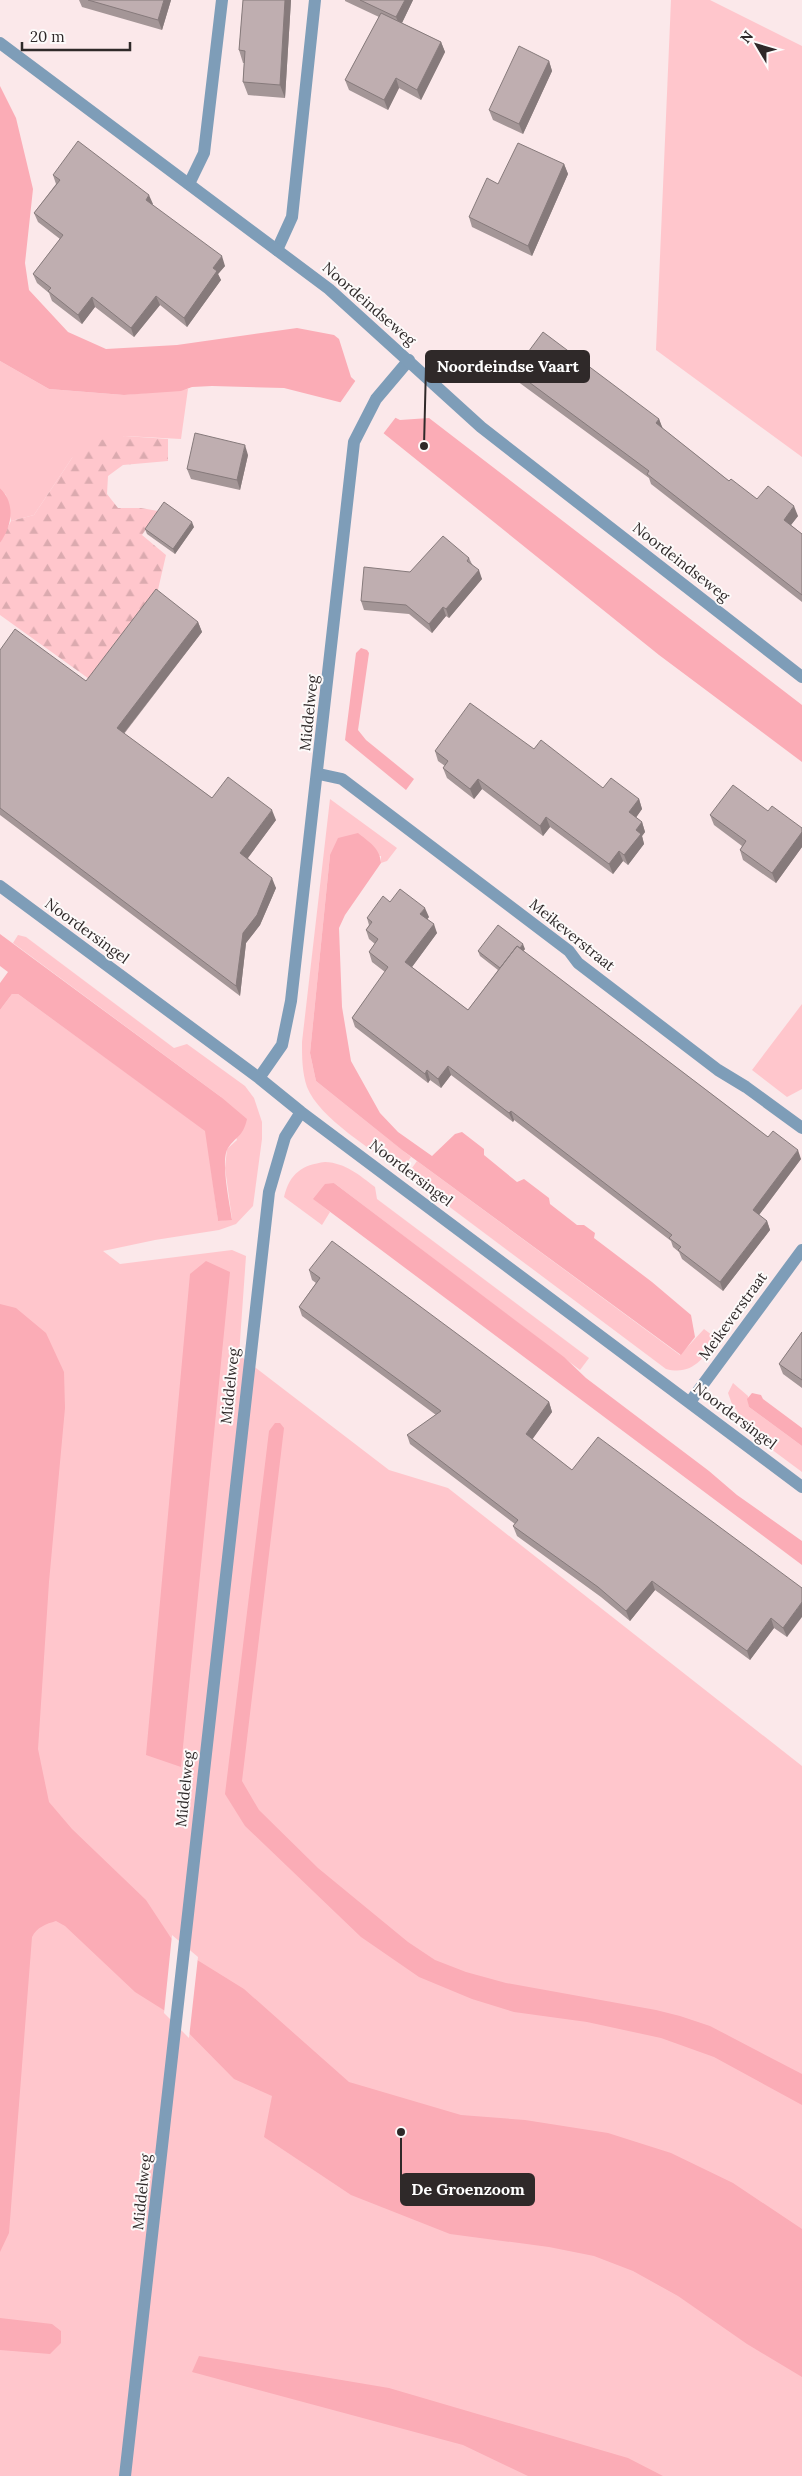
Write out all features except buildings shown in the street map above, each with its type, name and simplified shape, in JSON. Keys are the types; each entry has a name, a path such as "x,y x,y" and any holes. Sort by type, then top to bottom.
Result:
{"street":[{"path":"189,184 204,153 222,0"},
{"path":"277,250 292,217 315,0"},
{"name":"Noordeindseweg","path":"0,43 329,289 481,427 802,677"},
{"name":"Middelweg","path":"259,1078 282,1045 287,1026 318,774 354,442 376,399 409,360"},
{"name":"Meikeverstraat","path":"318,774 342,779 569,951 578,963 710,1064 746,1087 802,1128"},
{"name":"Noordersingel","path":"0,886 259,1078 301,1112 690,1402 802,1488"},
{"name":"Middelweg","path":"125,2476 269,1192 285,1137 301,1112"},
{"name":"Meikeverstraat","path":"690,1402 802,1250"}],"green space":[{"path":"671,0 710,0 802,46 802,457 656,350"},
{"path":"0,361 49,389 124,395 188,389 181,439 125,436 72,458 34,515 11,521 6,495 0,488"},
{"path":"125,436 168,439 168,461 123,465 108,476 107,494 118,508 141,508 158,511 142,535 166,555 157,594 92,681 0,615 0,543 11,521 34,515 72,458 88,442"},
{"path":"330,799 397,848 387,861 381,863 381,856 330,855 310,1053 316,1081 411,1157 401,1171 335,1122 313,1099 304,1076 302,1042"},
{"path":"18,935 26,937 174,1048 187,1044 245,1086 254,1098 262,1122 262,1139 253,1206 236,1224 219,1230 155,1240 103,1251 120,1264 232,1250 246,1256 239,1355 389,1470 448,1488 802,1766 802,2476 0,2476 0,1010 12,994 18,994 206,1131 218,1221 232,1219 225,1168 227,1149 237,1140 221,1097 13,943"},
{"path":"802,1004 802,1089 787,1097 752,1070"},
{"path":"417,1161 680,1355 704,1329 717,1339 702,1359 690,1368 683,1370 666,1369 407,1175"},
{"path":"325,1162 346,1167 363,1178 375,1187 377,1199 589,1358 580,1370 334,1183 314,1199 330,1212 322,1225 284,1197 290,1182 298,1172 310,1165"},
{"path":"733,1383 748,1396 749,1407 802,1446 802,1472 731,1419 737,1410 733,1407 728,1393"}],"shaded area":[{"path":"0,86 16,118 33,189 25,263 29,290 68,332 106,349 177,345 297,328 334,335 339,339 351,377 394,417 400,420 429,418 802,705 802,762 659,655 382,432 343,403 284,388 212,386 192,387 181,391 124,395 49,389 0,361"},
{"path":"0,488 8,501 10,515 7,529 0,543"},
{"path":"361,648 369,653 358,730 366,740 414,779 406,790 345,740 356,653"},
{"path":"358,833 376,849 381,863 345,915 339,928 342,1007 351,1061 380,1113 398,1132 432,1156 455,1134 462,1132 484,1149 484,1155 517,1182 524,1179 549,1198 550,1204 577,1225 584,1225 595,1233 594,1238 652,1282 691,1315 695,1337 681,1355 402,1150 316,1081 310,1053 330,855 338,838"},
{"path":"0,934 221,1097 247,1119 239,1136 228,1148 226,1154 225,1172 232,1220 218,1221 205,1131 18,994 12,994 0,1010 0,983 8,972 0,966"},
{"path":"334,1183 564,1357 586,1378 709,1471 737,1495 802,1541 802,1565 313,1199 325,1184"},
{"path":"206,1261 230,1272 181,1767 146,1755 190,1274"},
{"path":"0,1304 16,1308 46,1333 64,1372 65,1408 49,1582 38,1749 49,1802 72,1829 146,1900 171,1938 194,1958 244,1989 349,2082 461,2115 525,2120 608,2133 671,2153 733,2183 802,2229 802,2377 747,2344 678,2296 633,2271 594,2256 549,2247 450,2234 351,2195 264,2137 272,2096 234,2079 170,2014 135,1992 65,1926 56,1921 39,1928 32,1937 9,2233 0,2252"},
{"path":"752,1393 761,1395 763,1399 802,1428 802,1446 749,1407 747,1399"},
{"path":"275,1423 280,1423 284,1428 242,1781 259,1810 318,1868 408,1942 435,1960 466,1972 506,1983 656,2010 710,2026 802,2074 802,2105 714,2057 661,2038 587,2022 514,2012 472,1999 419,1977 361,1937 245,1826 225,1794 269,1431"},
{"path":"0,2318 52,2324 61,2331 61,2343 50,2354 0,2350"},
{"path":"199,2356 389,2388 628,2458 663,2476 528,2476 463,2445 192,2372"}],"pier":[{"path":"356,380 396,417 383,434 340,403"},
{"path":"172,1935 198,1957 189,2038 164,2013"}],"place":[{"name":"Noordeindse Vaart","path":"424,446"},
{"name":"De Groenzoom","path":"401,2132"}]}
